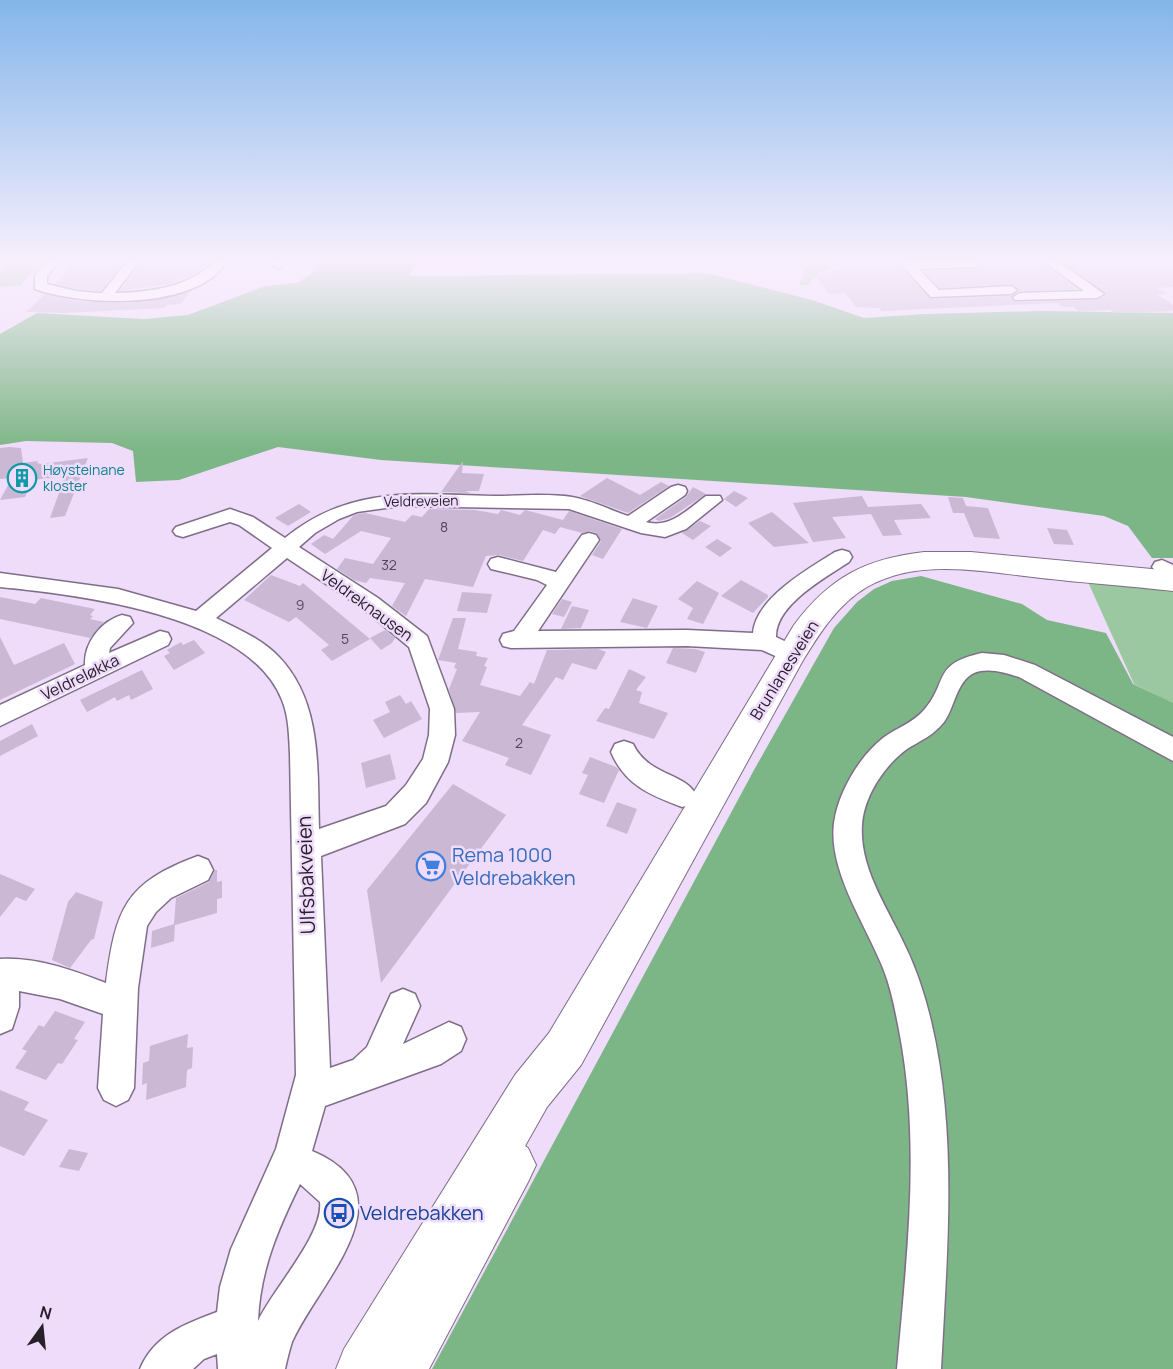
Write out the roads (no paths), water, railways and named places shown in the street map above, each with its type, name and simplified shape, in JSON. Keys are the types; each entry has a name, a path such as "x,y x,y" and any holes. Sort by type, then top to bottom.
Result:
{"main road":[{"name":"Brunlanesveien","path":"398,1369 547,1100 565,1049 778,648 816,617 847,587 870,574 905,564 938,561 969,562 1169,575"},
{"name":"Brunlanesveien","path":"364,1369 531,1091 565,1049"}],"street":[{"name":"Veldreveien","path":"199,620 308,529 332,515 377,502 529,491 656,531 671,530 713,500"},
{"path":"631,523 678,491"},
{"path":"604,513 623,501"},
{"path":"183,531 213,519 236,515 285,548"},
{"path":"589,540 559,585 515,640 687,638 778,648"},
{"name":"Veldreknausen","path":"285,548 370,603 418,642 442,709 442,735 435,762 416,794 396,815 305,848"},
{"path":"778,648 766,624 776,609 818,573 842,557"},
{"path":"498,564 517,571 547,576 559,585"},
{"name":"Ulfsbakveien","path":"0,580 47,584 117,596 199,620 247,642 272,665 291,692 299,714 303,754 313,1075 305,1119 291,1162 249,1248 237,1294 240,1369"},
{"path":"97,668 95,652 122,623"},
{"name":"Veldreløkka","path":"0,716 160,639"},
{"path":"919,1369 929,1198 928,1106 918,1038 897,963 862,888 850,848 848,825 855,803 870,771 890,748 934,716 945,697 952,677 965,668 985,661 1027,671 1173,750"},
{"path":"624,752 635,771 682,795"},
{"path":"116,1088 120,1005 134,919 143,904 162,887 198,870"},
{"path":"0,1017 4,988 0,977 14,973 120,1005"},
{"path":"363,1074 379,1059 403,1006"},
{"path":"309,1094 363,1074 403,1063 436,1049 448,1039"},
{"path":"263,1369 278,1326 328,1244 338,1223 340,1205 335,1189 323,1177 306,1167 291,1162"},
{"path":"162,1369 190,1343 237,1325"}],"place":[{"name":"Høysteinane kloster","path":"22,478"},
{"name":"Rema 1000 Veldrebakken","path":"431,866"},
{"name":"Veldrebakken","path":"339,1213"}]}
